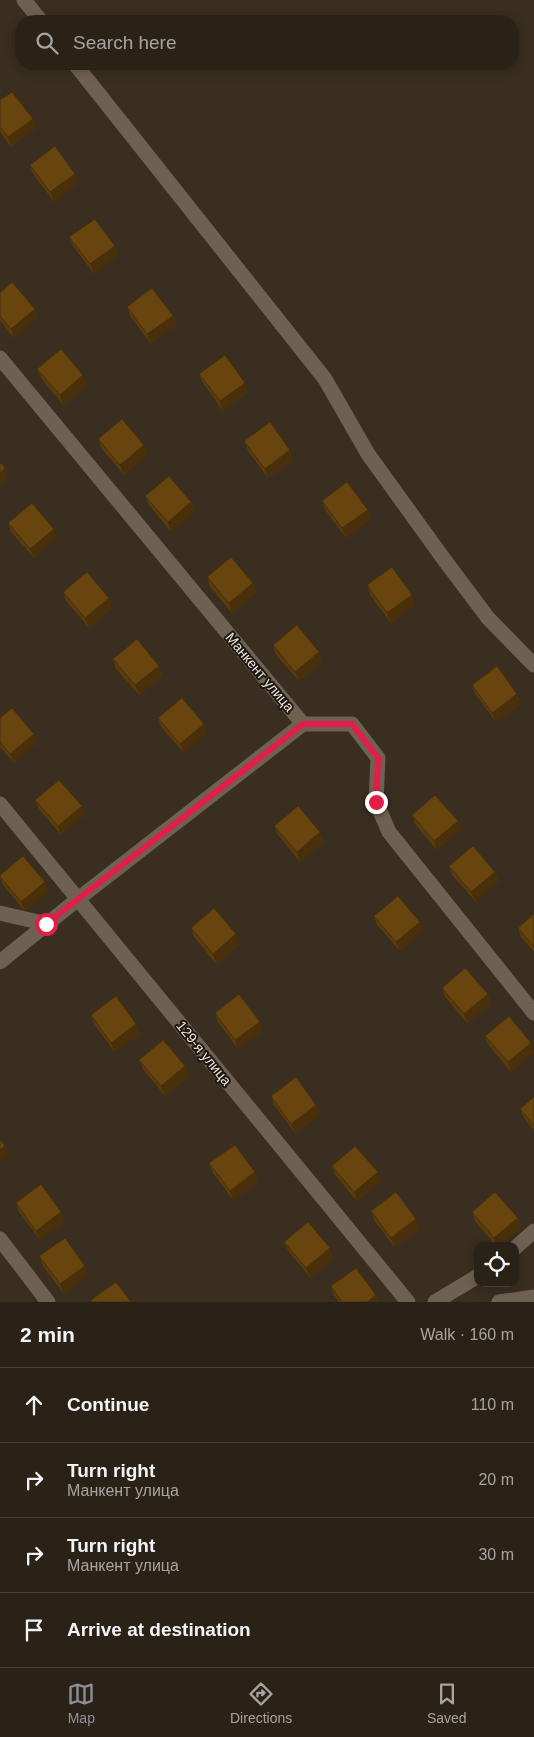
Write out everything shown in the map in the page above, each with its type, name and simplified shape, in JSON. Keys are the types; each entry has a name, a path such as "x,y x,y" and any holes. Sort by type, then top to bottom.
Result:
{"street":[{"path":"24,0 36,15"},
{"path":"80,70 325,379 368,454 488,618 534,665"},
{"name":"Манкент улица","path":"0,358 303,724 352,724 378,758 376,802 389,832 534,1013"},
{"path":"0,962 78,898 303,724"},
{"name":"129-я улица","path":"0,804 408,1302"},
{"path":"0,913 46,924"},
{"path":"519,1244 534,1231"},
{"path":"0,1239 48,1302"},
{"path":"436,1302 474,1278"},
{"path":"499,1302 534,1297"}],"building":[{"path":"12,92 33,119 8,137 0,127 0,100"},
{"path":"55,146 75,174 50,192 30,165"},
{"path":"95,219 115,246 90,264 69,237"},
{"path":"12,282 35,309 11,329 0,316 0,293"},
{"path":"152,288 173,316 147,334 127,307"},
{"path":"61,349 83,375 60,395 37,369"},
{"path":"225,355 245,383 220,401 199,374"},
{"path":"122,419 144,445 120,465 98,439"},
{"path":"270,422 290,450 265,469 244,441"},
{"path":"0,462 5,468 0,473"},
{"path":"169,476 191,502 168,522 145,496"},
{"path":"347,482 368,510 342,528 322,501"},
{"path":"32,503 54,529 30,549 8,523"},
{"path":"231,557 253,583 229,603 207,577"},
{"path":"392,567 412,595 387,613 367,585"},
{"path":"87,572 109,598 85,618 63,592"},
{"path":"297,625 319,652 295,672 273,645"},
{"path":"137,639 159,666 135,685 113,659"},
{"path":"497,666 517,694 492,713 472,685"},
{"path":"182,698 204,724 180,744 158,718"},
{"path":"12,708 34,734 10,754 0,742 0,718"},
{"path":"59,780 82,806 58,826 35,800"},
{"path":"435,795 458,821 434,841 412,815"},
{"path":"298,806 320,832 297,852 274,826"},
{"path":"473,846 495,872 471,892 449,866"},
{"path":"23,856 45,882 21,902 0,875"},
{"path":"398,896 420,922 396,942 374,916"},
{"path":"214,908 236,934 213,954 191,928"},
{"path":"534,914 534,947 518,928"},
{"path":"465,968 488,994 464,1014 442,988"},
{"path":"239,994 260,1022 235,1040 215,1013"},
{"path":"116,996 136,1024 111,1043 91,1015"},
{"path":"509,1016 531,1043 508,1062 485,1036"},
{"path":"163,1040 185,1066 161,1086 139,1060"},
{"path":"296,1077 316,1105 291,1124 271,1096"},
{"path":"534,1097 534,1125 520,1109"},
{"path":"0,1139 5,1146 0,1150"},
{"path":"235,1145 255,1172 230,1191 209,1163"},
{"path":"355,1146 378,1172 354,1192 332,1166"},
{"path":"41,1184 61,1212 36,1231 16,1203"},
{"path":"396,1192 416,1219 391,1238 371,1211"},
{"path":"495,1192 518,1218 494,1238 472,1212"},
{"path":"308,1222 330,1248 306,1268 284,1242"},
{"path":"65,1238 85,1266 60,1284 39,1256"},
{"path":"356,1268 376,1295 367,1302 342,1302 331,1286"},
{"path":"116,1282 131,1302 92,1302 91,1300"}],"route":[{"path":"46,924 303,724 352,724 378,758 376,802"}]}
